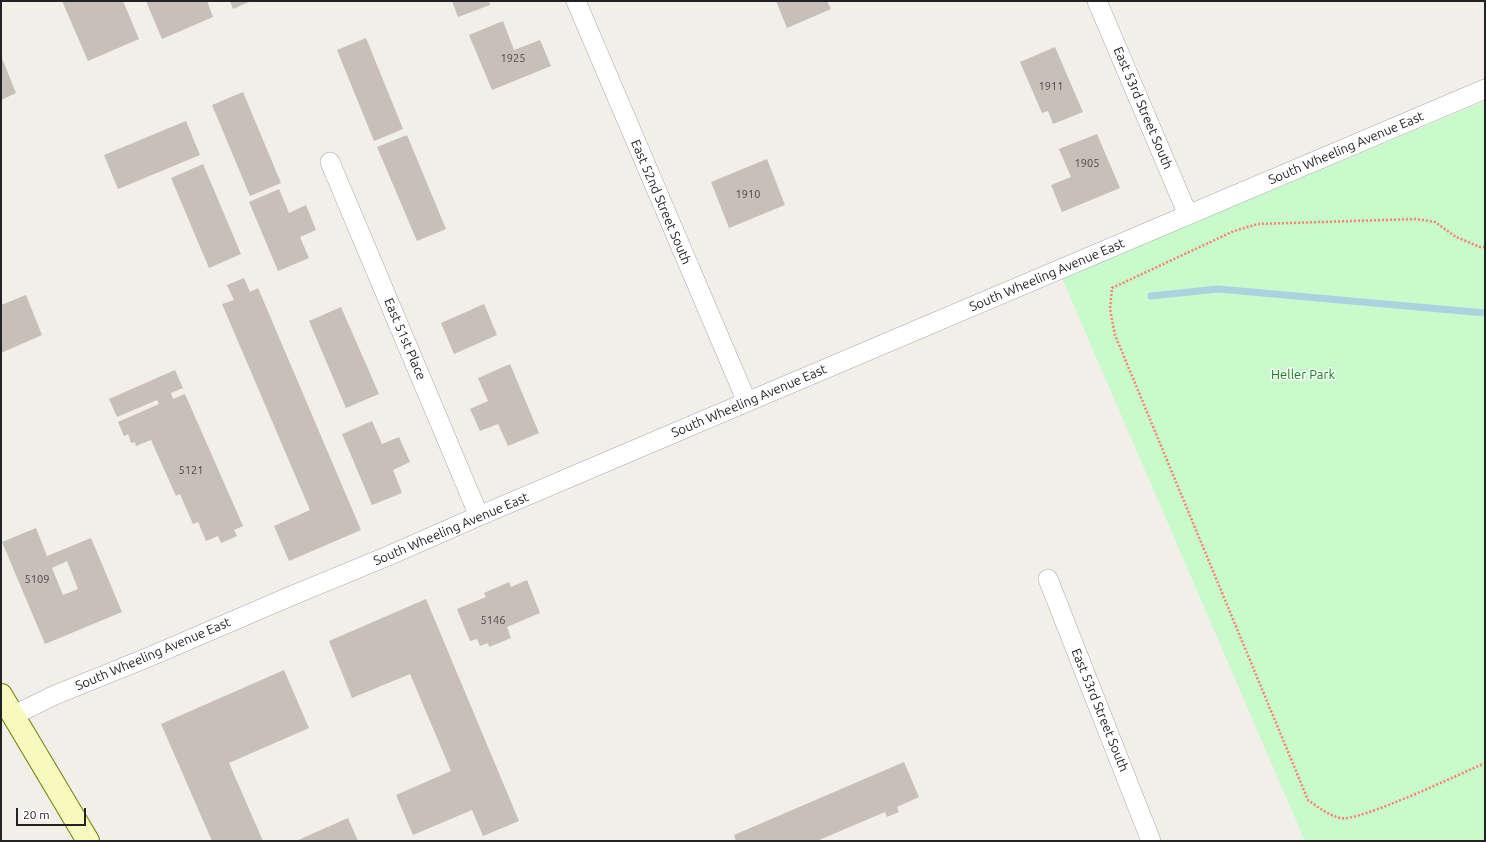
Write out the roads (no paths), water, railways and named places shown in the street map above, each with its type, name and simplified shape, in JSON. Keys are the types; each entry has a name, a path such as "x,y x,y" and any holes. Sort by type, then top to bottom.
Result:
{"main road":[{"path":"1,695 88,841"}],"street":[{"name":"East 52nd Street South","path":"576,1 747,402"},
{"name":"East 53rd Street South","path":"1097,1 1188,215"},
{"name":"South Wheeling Avenue East","path":"14,715 55,695 388,556 1485,89"},
{"name":"East 51st Place","path":"330,162 479,516"},
{"name":"East 53rd Street South","path":"1048,579 1151,841"}],"waterway":[{"path":"1151,296 1218,289 1485,313"}],"park label":[{"name":"Heller Park","path":"1303,375"}]}
